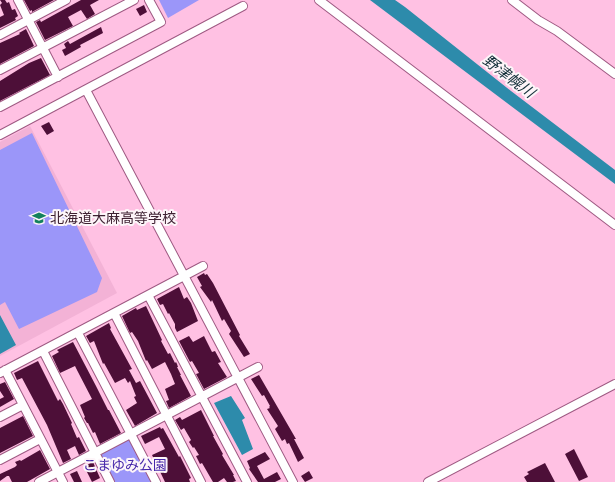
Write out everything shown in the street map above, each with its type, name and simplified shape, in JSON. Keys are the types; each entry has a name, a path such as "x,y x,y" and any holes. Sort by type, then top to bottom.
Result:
{"street":[{"path":"18,0 58,77"},
{"path":"0,35 66,0"},
{"path":"0,70 134,0"},
{"path":"0,107 161,22 149,0"},
{"path":"319,0 615,225"},
{"path":"512,0 538,20 558,31 615,74"},
{"path":"0,134 243,6"},
{"path":"86,90 293,482"},
{"path":"63,482 23,405 2,372 185,277 203,266"},
{"path":"148,295 247,482"},
{"path":"114,313 201,482"},
{"path":"78,332 156,482"},
{"path":"43,351 110,482"},
{"path":"39,482 258,367"},
{"path":"428,482 615,384"},
{"path":"0,417 23,405"},
{"path":"0,460 40,439"}],"shaded area":[{"name":"北海道大麻高等学校","path":"30,126 117,293 0,356 0,142"}],"green space":[{"path":"159,0 199,0 168,18"},
{"name":"北海道大麻高等学校","path":"32,133 102,278 97,292 19,329 5,302 0,305 0,150"},
{"name":"こまゆみ公園","path":"129,439 152,482 115,482 101,456 104,451"}],"water":[{"path":"370,0 395,0 405,7 511,91 615,170 615,184"},
{"path":"0,315 16,345 0,354"},
{"path":"231,396 245,418 242,420 253,449 242,455 214,403"}],"building":[{"path":"0,0 5,0 7,3 9,2 12,10 15,9 18,16 15,18 16,20 0,28 0,17 4,15 0,5 2,3"},
{"path":"24,0 54,0 32,12"},
{"path":"81,0 99,0 90,5 95,14 87,19 81,10 68,17 73,26 45,40 36,22 40,20 41,22"},
{"path":"144,5 147,12 140,16 136,9"},
{"path":"101,27 103,33 80,45 81,47 65,56 62,50 66,48 64,44 68,41 70,44"},
{"path":"26,29 34,46 0,64 0,43 20,34 19,33"},
{"path":"41,58 50,75 0,101 0,81 29,63"},
{"path":"49,122 54,131 47,135 41,126"},
{"path":"204,273 205,275 207,274 213,283 240,335 239,336 250,354 244,357 229,334 231,331 224,319 222,321 212,300 211,302 200,287 202,286 197,277"},
{"path":"179,287 184,299 187,297 191,303 198,321 177,332 175,324 169,313 168,314 163,304 160,305 157,299"},
{"path":"146,306 162,340 161,341 168,354 170,353 175,363 176,362 180,375 191,396 169,408 166,401 169,400 165,389 175,384 165,362 152,369 147,360 146,361 138,341 132,332 130,333 122,316 136,308 137,310"},
{"path":"109,323 110,329 132,369 129,370 136,383 140,381 157,413 135,426 126,410 137,403 130,381 128,383 125,378 115,383 104,363 103,364 94,341 90,343 86,336"},
{"path":"189,336 193,342 204,336 212,352 215,351 221,362 218,363 227,377 204,389 196,374 199,373 192,361 190,362 179,341"},
{"path":"73,342 121,433 100,444 95,432 93,433 84,418 85,417 80,405 92,399 75,366 60,373 52,356 59,352 57,350"},
{"path":"38,361 58,401 60,399 63,404 77,438 79,437 86,451 79,455 75,446 67,450 71,459 63,463 47,425 22,378 17,380 14,373"},
{"path":"259,375 296,439 294,439 304,458 298,462 289,443 287,444 285,439 282,441 275,429 278,426 267,409 270,408 270,406 264,395 262,396 251,379"},
{"path":"5,382 14,399 0,407 0,399 4,397 0,391 0,384"},
{"path":"201,410 236,481 227,482 224,478 218,482 213,482 202,463 200,464 196,456 199,455 189,442 191,440 184,428 181,430 175,420 180,417 182,420"},
{"path":"23,416 33,436 0,453 0,428"},
{"path":"160,427 161,429 163,428 179,457 180,456 191,478 189,479 190,482 165,482 152,455 165,449 159,437 145,444 141,436"},
{"path":"574,449 588,477 579,481 565,454"},
{"path":"40,450 50,469 27,482 12,482 9,476 0,481 0,474 15,467 17,465 15,462 21,461"},
{"path":"265,452 270,459 257,466 264,479 277,472 281,479 275,482 258,482 249,469 250,468 247,461"},
{"path":"93,462 100,478 92,482 84,466"},
{"path":"545,463 555,482 527,482 524,477 529,474 527,472"},
{"path":"77,471 82,482 74,482 70,474"},
{"path":"309,471 313,478 305,482 301,476"}],"place":[{"name":"北海道大麻高等学校","path":"39,218"}],"water label":[{"name":"野津幌川","path":"509,76"}]}
